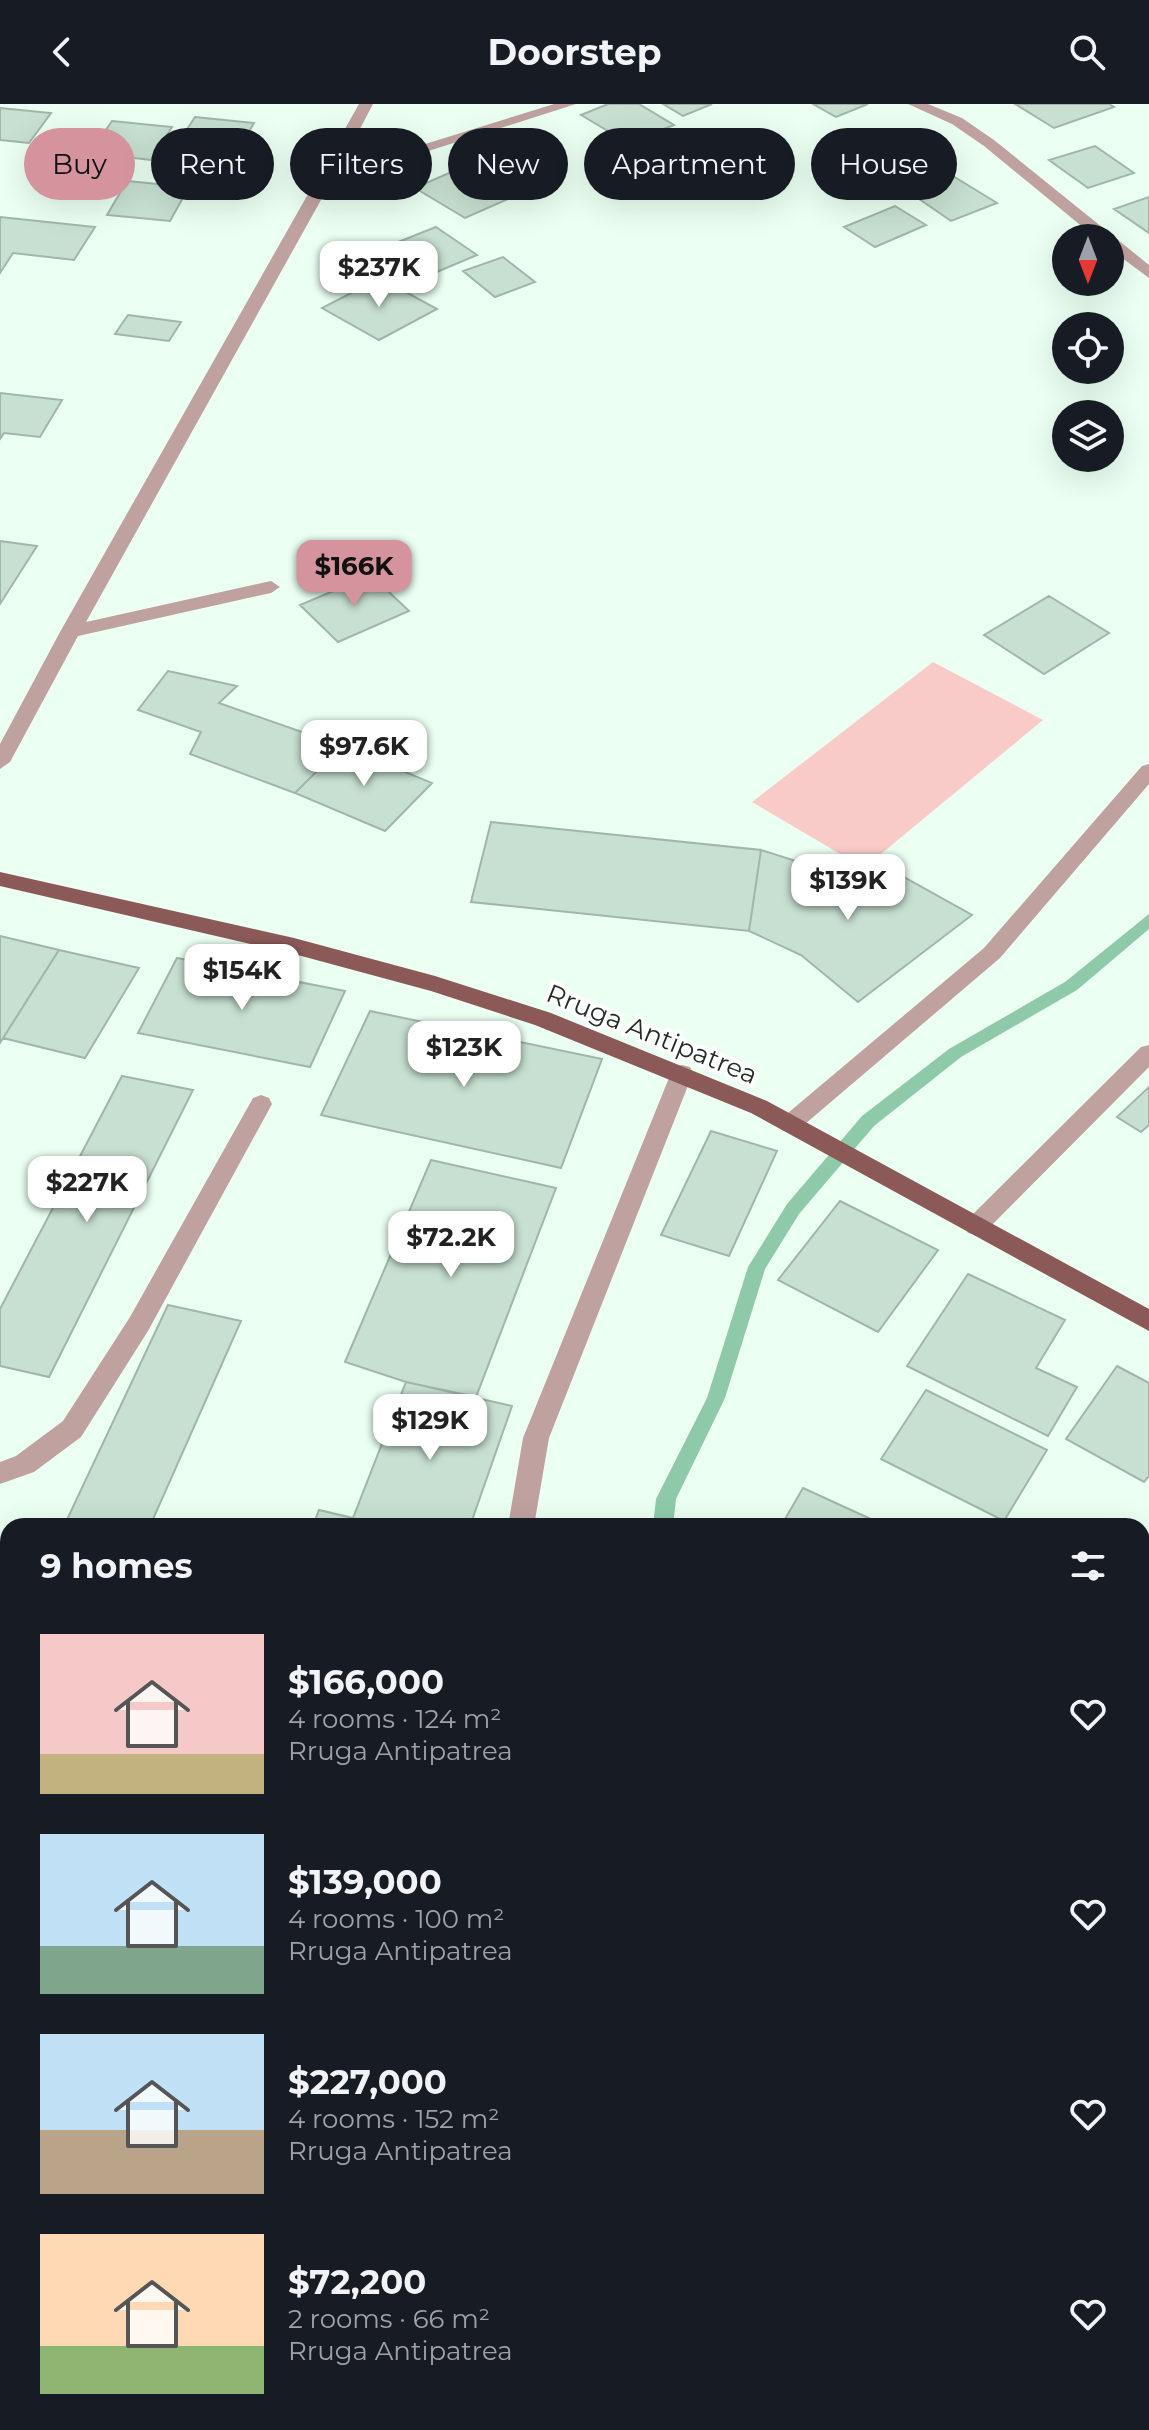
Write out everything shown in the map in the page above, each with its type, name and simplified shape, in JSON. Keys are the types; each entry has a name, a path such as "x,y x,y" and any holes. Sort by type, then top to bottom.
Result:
{"main road":[{"name":"Rruga Antipatrea","path":"0,879 294,946 435,984 543,1019 682,1073 790,1124 1149,1321"}],"street":[{"path":"353,128 366,104"},
{"path":"432,146 569,104"},
{"path":"915,104 957,121 989,143 1088,224"},
{"path":"0,762 69,632 314,200"},
{"path":"1124,253 1149,273"},
{"path":"69,632 271,587"},
{"path":"790,1124 992,953 1149,771"},
{"path":"976,1226 1149,1053"},
{"path":"522,1518 536,1438 682,1073"},
{"path":"0,1473 25,1464 72,1429 139,1324 261,1104"}],"shaded area":[{"path":"933,662 1043,720 864,868 752,802"}],"building":[{"path":"608,104 639,104 674,125 666,128 603,128 581,115"},
{"path":"663,104 712,104 683,116"},
{"path":"813,104 868,104 836,117"},
{"path":"1015,104 1109,104 1114,107 1054,128"},
{"path":"0,108 51,113 40,128 24,128 24,142 0,140"},
{"path":"195,117 254,123 251,128 188,128"},
{"path":"112,121 172,127 151,128 151,160 135,158 135,128 107,128"},
{"path":"1095,146 1134,173 1088,188 1049,160"},
{"path":"448,173 448,200 506,200 465,218 432,198 432,180"},
{"path":"957,178 997,203 951,221 921,200 957,200"},
{"path":"135,182 151,183 151,200 182,200 170,221 107,215 116,200 135,200"},
{"path":"1149,197 1149,233 1114,209"},
{"path":"895,206 926,225 875,247 844,227"},
{"path":"0,217 95,227 74,260 13,253 0,273"},
{"path":"436,227 477,255 420,279 378,250"},
{"path":"503,257 535,282 495,297 463,271"},
{"path":"380,278 437,309 379,340 322,308"},
{"path":"128,315 181,322 169,341 115,334"},
{"path":"0,393 62,400 40,437 4,433 0,439"},
{"path":"0,541 37,546 0,604"},
{"path":"371,575 409,611 338,642 300,605"},
{"path":"1049,596 1109,633 1044,674 984,635"},
{"path":"168,671 237,686 219,703 342,746 295,793 190,754 201,732 138,710"},
{"path":"342,746 432,783 385,831 295,793"},
{"path":"491,822 761,850 749,931 471,902"},
{"path":"761,850 887,890 902,876 972,915 858,1002 801,955 749,931"},
{"path":"0,936 59,950 0,1043"},
{"path":"59,950 139,968 85,1058 3,1038"},
{"path":"177,958 345,991 310,1067 138,1033"},
{"path":"370,1011 602,1059 561,1168 321,1115"},
{"path":"122,1076 193,1090 49,1377 0,1366 0,1309"},
{"path":"1149,1087 1149,1125 1141,1132 1117,1117"},
{"path":"711,1131 777,1151 729,1256 661,1235"},
{"path":"431,1160 556,1188 476,1397 406,1382 345,1362"},
{"path":"840,1201 938,1250 878,1332 778,1280"},
{"path":"968,1274 1065,1320 1036,1368 1077,1387 1048,1436 907,1366"},
{"path":"168,1305 241,1321 154,1518 68,1518"},
{"path":"1117,1366 1149,1383 1149,1476 1144,1482 1066,1439"},
{"path":"406,1382 512,1406 473,1518 353,1518"},
{"path":"926,1390 1047,1450 1006,1518 998,1518 881,1459"},
{"path":"803,1488 869,1518 786,1518"},
{"path":"319,1510 353,1518 316,1518"}],"waterway":[{"path":"664,1518 666,1499 716,1398 757,1267 793,1209 868,1121 955,1053 1071,986 1149,920"}]}
